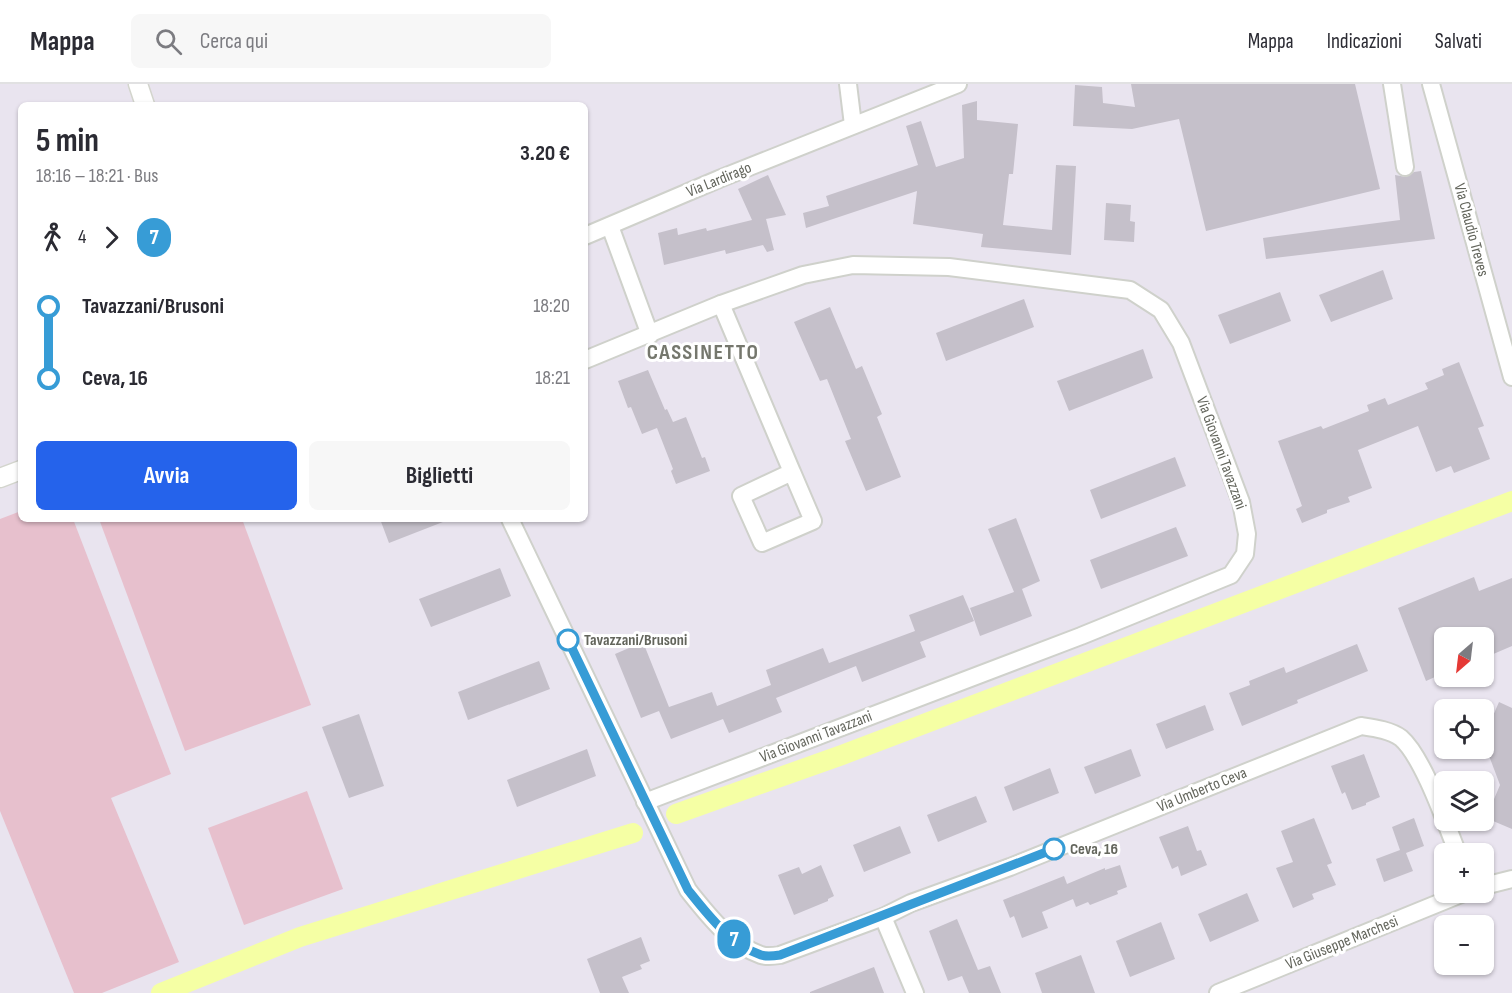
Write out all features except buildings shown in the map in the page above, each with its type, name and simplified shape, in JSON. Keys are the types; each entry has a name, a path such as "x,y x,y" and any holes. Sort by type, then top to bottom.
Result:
{"street":[{"path":"138,84 144,102"},
{"path":"848,84 854,125"},
{"name":"Via Lardirago","path":"588,235 958,84"},
{"path":"1392,84 1405,167"},
{"name":"Via Claudio Treves","path":"1431,84 1512,377"},
{"path":"610,226 650,335"},
{"name":"Via Giovanni Tavazzani","path":"588,359 721,304 803,275 853,265 949,267 1130,290 1161,310 1181,344 1241,502 1247,534 1245,554 1231,575 1081,636 645,802"},
{"path":"721,304 813,521 762,543 741,496 792,472"},
{"path":"0,478 18,471"},
{"path":"511,522 688,890 713,920 739,944 764,956 780,955 882,917 915,993"},
{"name":"Via Umberto Ceva","path":"882,917 911,903 1010,867 1361,726 1378,729 1399,737 1415,753 1453,843"},
{"path":"1494,884 1512,879"},
{"name":"Via Giuseppe Marchesi","path":"1218,993 1439,903"}],"shaded area":[{"path":"18,512 18,522 74,522 171,774 111,798 179,962 102,993 74,993 0,811 0,519"},
{"path":"100,522 243,522 311,705 185,751"},
{"path":"307,791 343,889 244,925 208,828"}],"waterway":[{"path":"676,814 842,755 1512,501"},
{"path":"161,993 300,937 633,833"}],"bus line":[{"name":"7","path":"568,640 688,890 713,920 739,944 764,956 780,955 1054,849"}],"place":[{"name":"Tavazzani/Brusoni","path":"568,640"},
{"name":"Ceva, 16","path":"1054,849"}],"district":[{"name":"CASSINETTO","path":"703,352"}]}
